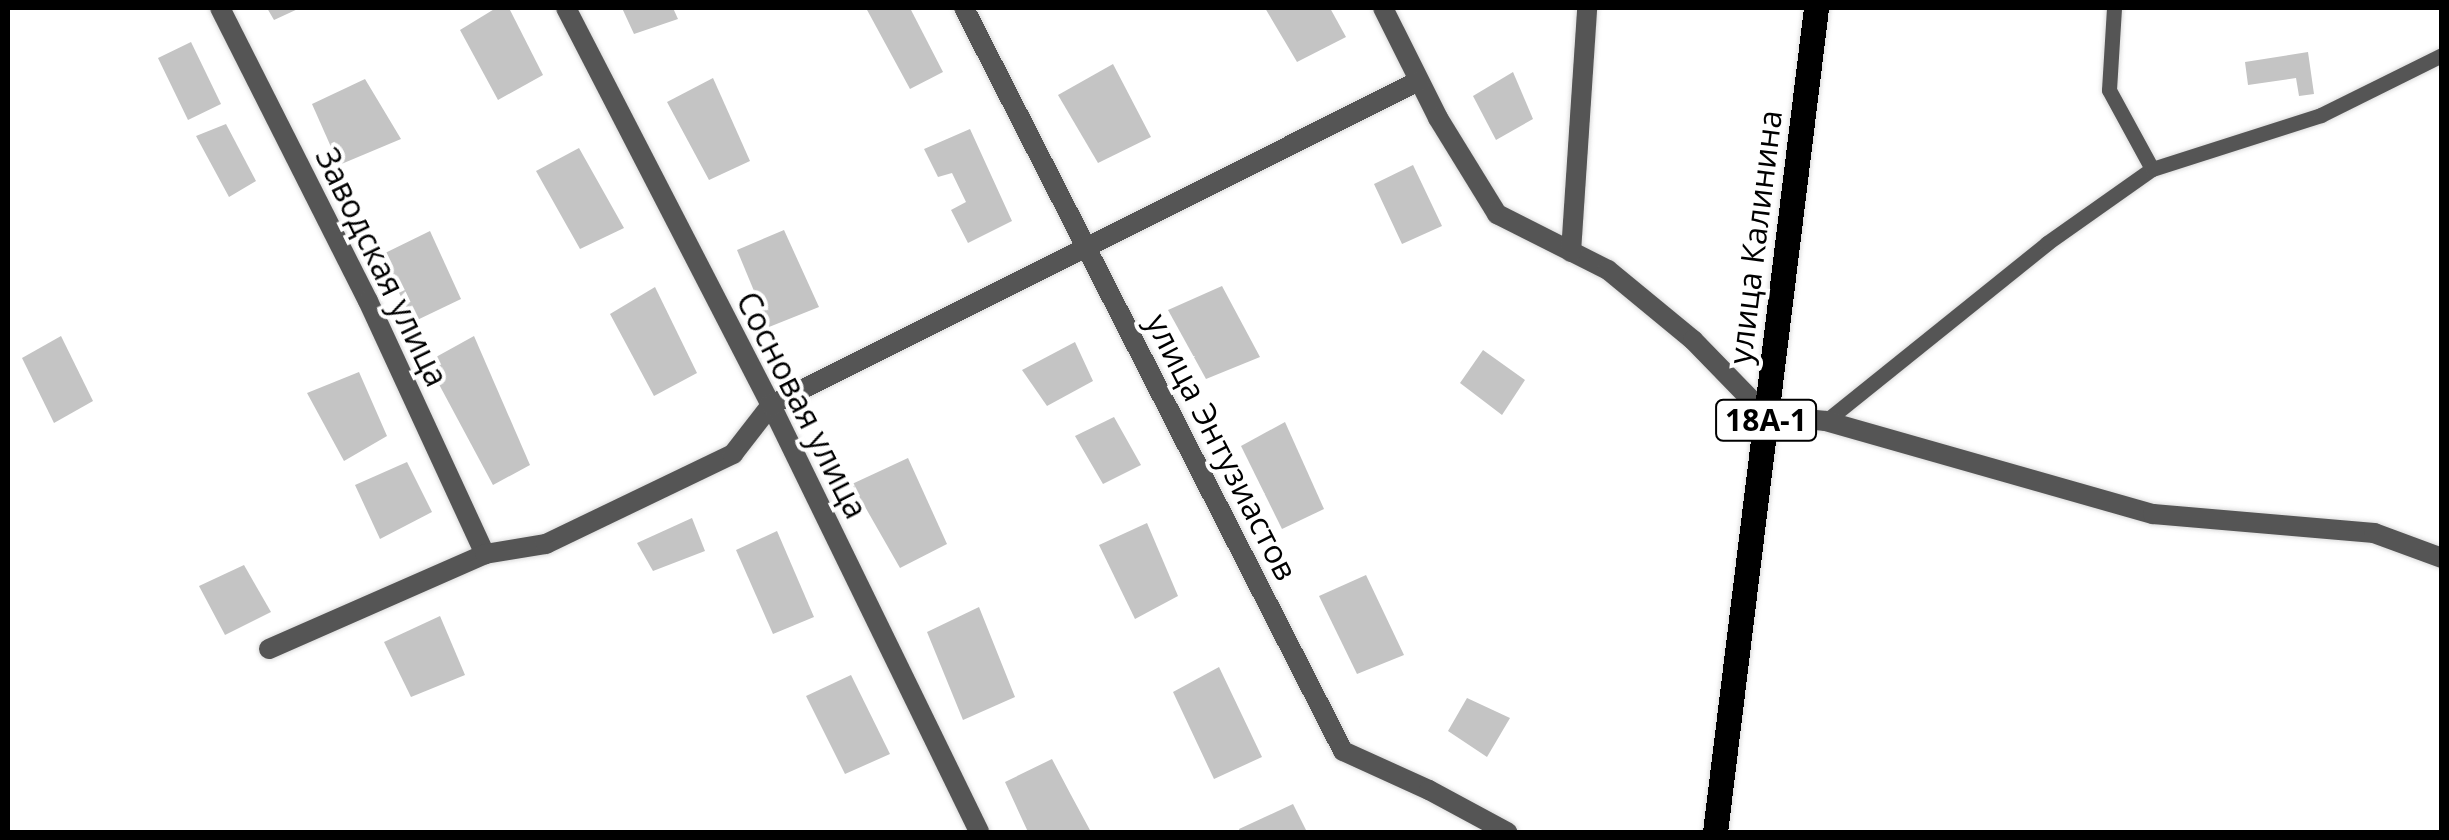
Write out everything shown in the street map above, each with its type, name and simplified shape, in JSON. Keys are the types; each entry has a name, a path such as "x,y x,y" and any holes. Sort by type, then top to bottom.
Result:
{"main road":[{"name":"улица Калинина","path":"1715,832 1816,8"}],"street":[{"name":"Заводская улица","path":"220,8 368,301 485,554"},
{"name":"Сосновая улица","path":"566,8 771,405 979,832"},
{"name":"улица Энтузиастов","path":"964,8 1344,751 1507,832"},
{"path":"1383,8 1497,214 1608,270 1664,317 1766,415 1826,421 2153,514 2374,533 2442,558"},
{"path":"1570,252 1587,8"},
{"path":"269,649 485,554 546,544 733,454 771,405 1420,81"}],"lane":[{"path":"2114,8 2110,90 2152,169"},
{"path":"1826,421 2047,243 2152,169 2321,114 2442,55"}],"building":[{"path":"267,8 300,8 274,20"},
{"path":"496,8 509,8 543,75 498,100 460,30"},
{"path":"622,8 673,8 678,19 634,34"},
{"path":"866,8 910,8 943,72 910,89"},
{"path":"1265,8 1330,8 1346,37 1297,62"},
{"path":"191,42 221,104 188,120 158,58"},
{"path":"2308,52 2314,94 2299,96 2296,78 2248,85 2245,62"},
{"path":"1113,64 1151,137 1098,163 1058,95"},
{"path":"1513,72 1533,119 1496,140 1473,96"},
{"path":"713,78 750,161 709,180 667,102"},
{"path":"365,79 401,139 339,165 312,104"},
{"path":"226,124 256,181 229,197 196,136"},
{"path":"970,129 1012,221 968,243 951,210 966,202 952,173 938,177 924,149"},
{"path":"579,148 624,228 580,249 536,171"},
{"path":"1413,165 1442,226 1402,244 1374,184"},
{"path":"784,230 819,307 769,327 737,250"},
{"path":"430,231 461,299 413,322 381,255"},
{"path":"1222,286 1260,357 1206,379 1168,310"},
{"path":"655,287 697,373 654,396 610,314"},
{"path":"61,336 93,401 54,423 22,358"},
{"path":"474,336 530,465 493,485 427,362"},
{"path":"1075,342 1093,381 1047,406 1022,370"},
{"path":"1483,350 1525,380 1502,415 1460,383"},
{"path":"359,372 387,436 344,461 307,393"},
{"path":"1114,417 1141,465 1103,484 1075,436"},
{"path":"1285,422 1324,509 1282,529 1241,446"},
{"path":"908,458 947,544 900,568 852,484"},
{"path":"407,462 432,512 380,539 355,485"},
{"path":"692,518 705,551 653,571 637,543"},
{"path":"1147,523 1178,596 1135,619 1099,545"},
{"path":"777,531 814,617 773,634 736,550"},
{"path":"244,565 271,612 225,635 199,586"},
{"path":"1366,575 1404,655 1357,674 1319,596"},
{"path":"979,607 1015,697 963,720 927,632"},
{"path":"440,616 465,675 411,697 384,642"},
{"path":"1219,667 1262,757 1214,779 1173,692"},
{"path":"851,675 890,754 845,774 806,696"},
{"path":"1467,698 1510,718 1487,757 1448,731"},
{"path":"1052,759 1091,832 1028,832 1005,782"},
{"path":"1293,804 1307,832 1240,832 1239,829"}]}
